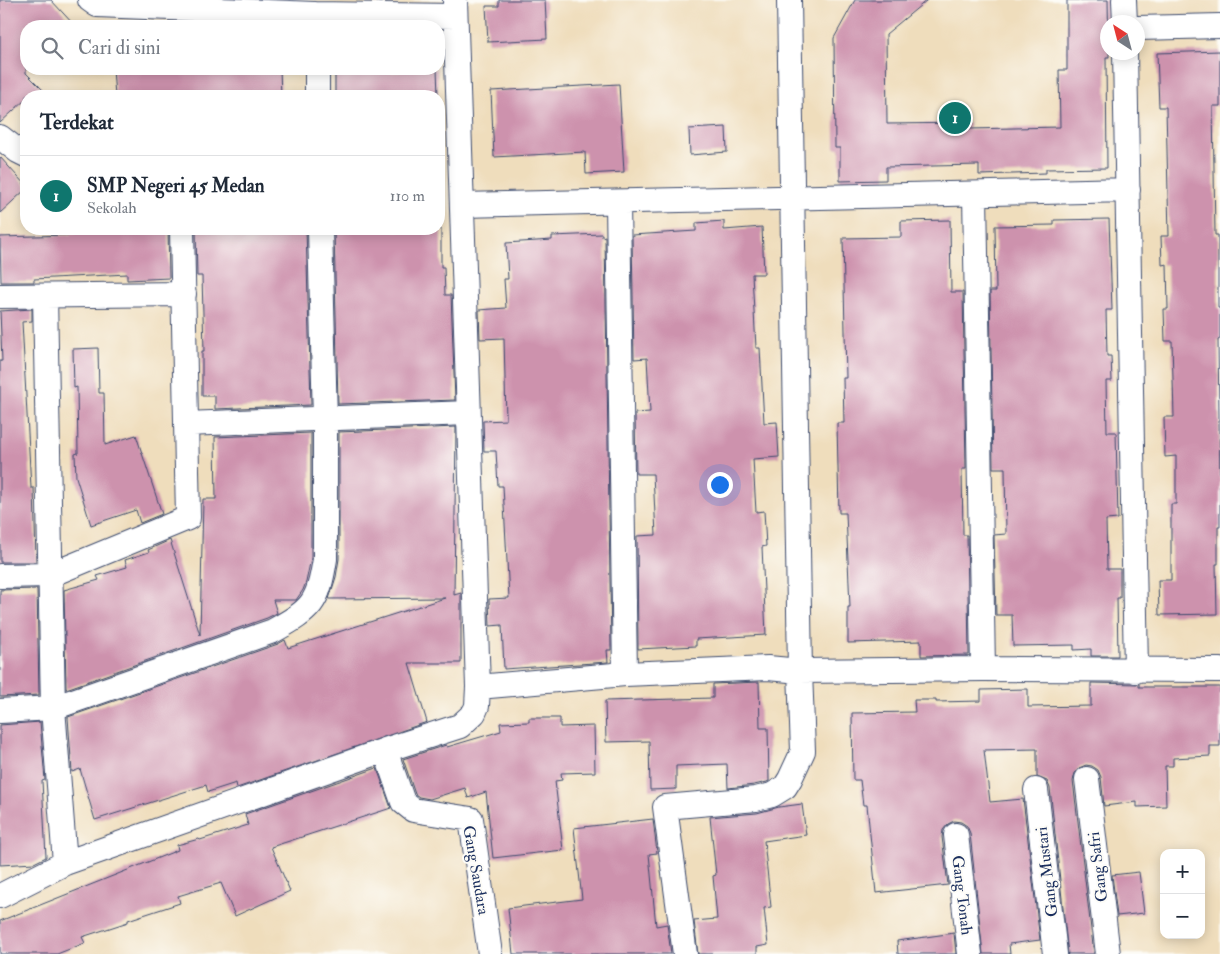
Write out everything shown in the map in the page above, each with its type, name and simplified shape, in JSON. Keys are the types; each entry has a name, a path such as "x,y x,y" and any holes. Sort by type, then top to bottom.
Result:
{"street":[{"path":"0,896 65,863 464,723 477,706 478,687 455,8 316,20 97,5 90,0"},
{"path":"685,954 665,807 756,799 772,794 785,787 803,751 800,671 789,0"},
{"path":"1124,0 1125,15"},
{"path":"1145,28 1220,26"},
{"path":"1126,60 1136,671"},
{"path":"317,75 317,90"},
{"path":"0,136 20,152"},
{"path":"462,205 1128,190"},
{"path":"975,194 983,670"},
{"path":"618,202 625,674"},
{"path":"0,576 50,575 188,518 182,235"},
{"path":"0,711 52,708 273,631 298,617 310,606 318,594 325,558 325,419 320,235"},
{"path":"0,296 184,294"},
{"path":"45,296 52,708 65,863"},
{"path":"186,424 468,413"},
{"path":"478,687 625,674 768,668 800,671 1220,670"},
{"name":"Gang Saudara","path":"385,750 403,802 413,810 471,819 490,954"},
{"name":"Gang Safri","path":"1087,779 1108,954"},
{"name":"Gang Mustari","path":"1036,790 1055,954"},
{"name":"Gang Tonah","path":"956,835 970,954"}],"building":[{"path":"0,0 51,0 69,20 20,20 20,75 28,75 43,90 20,90 20,105 0,123"},
{"path":"499,0 545,0 547,39 488,42 486,6 499,6"},
{"path":"855,0 927,0 886,34 887,124 969,123 969,129 1060,127 1059,70 1067,70 1067,0 1108,0 1108,15 1100,15 1100,60 1106,60 1107,168 1046,169 1046,173 979,175 979,165 886,167 886,180 840,181 840,148 835,148 834,38"},
{"path":"1220,51 1220,106 1213,106 1215,235 1218,235 1218,308 1220,308 1220,339 1218,340 1220,527 1218,527 1218,564 1216,564 1217,614 1159,615 1158,580 1171,580 1171,504 1176,504 1176,456 1165,457 1164,417 1174,417 1172,341 1165,341 1164,309 1168,309 1167,264 1162,265 1161,236 1169,236 1166,107 1159,107 1157,53"},
{"path":"113,75 280,75 281,90 115,90"},
{"path":"335,75 437,75 438,90 335,90"},
{"path":"619,84 624,172 586,174 585,152 494,157 491,91"},
{"path":"726,127 727,152 690,155 689,129"},
{"path":"0,157 20,179 20,195 0,213"},
{"path":"1109,219 1112,310 1106,310 1107,356 1111,356 1112,381 1106,381 1107,432 1116,432 1118,519 1106,520 1107,569 1120,569 1120,598 1117,598 1118,656 1091,656 1091,649 1074,650 1074,645 1013,646 1012,615 996,615 994,535 1006,534 1005,468 993,468 990,291 996,291 995,226 1054,225 1054,220"},
{"path":"950,220 951,292 963,292 966,469 962,469 963,535 967,535 969,655 921,656 921,641 848,643 848,607 850,607 846,513 839,513 837,423 844,423 843,378 846,378 843,238 901,237 901,221"},
{"path":"724,221 724,230 762,227 764,274 752,274 756,348 760,348 764,423 777,422 779,457 753,459 756,512 764,511 766,546 762,547 766,635 696,639 696,646 638,649 637,536 656,535 653,474 636,474 635,413 650,412 647,358 634,359 632,235 696,231 696,223"},
{"path":"602,234 602,237 605,236 611,650 607,650 608,662 504,669 502,625 490,626 489,599 509,598 503,486 498,486 496,451 484,451 483,421 506,420 504,338 480,339 479,310 506,308 504,279 508,279 506,243 552,240 552,236"},
{"path":"168,235 169,278 127,280 127,274 34,279 34,282 1,282 0,237"},
{"path":"196,235 306,235 311,405 215,409 215,396 202,396 202,351 204,351 202,276 197,276"},
{"path":"334,235 441,235 441,267 444,267 445,295 451,295 455,400 338,404"},
{"path":"32,309 32,321 22,322 31,488 34,488 36,562 0,562 0,361 2,361 0,311"},
{"path":"98,348 99,393 104,393 105,445 136,435 162,514 140,523 136,510 91,525 76,477 75,454 78,453 77,387 74,388 73,349"},
{"path":"456,427 454,595 461,593 461,663 409,663 427,722 237,788 236,783 208,792 206,785 95,820 80,769 72,772 68,717 285,640 288,648 445,598 329,599 339,559 339,432"},
{"path":"311,433 311,558 306,582 296,600 273,600 277,613 267,618 66,689 64,590 99,580 97,576 127,567 125,560 149,552 148,550 170,540 200,635 203,499 216,499 215,437"},
{"path":"37,589 39,695 0,697 0,590"},
{"path":"759,682 760,728 768,728 769,781 767,782 728,788 727,764 676,766 676,789 650,790 649,741 606,742 605,701 713,698 713,684"},
{"path":"1091,683 1139,684 1139,687 1220,687 1220,746 1210,746 1210,756 1173,758 1173,766 1165,766 1166,806 1137,807 1137,802 1104,806 1101,777 1098,770 1086,765 1079,768 1075,773 1073,781 1094,954 1068,954 1050,788 1047,781 1037,777 1037,749 984,750 990,802 1023,799 1040,940 1009,944 1010,954 983,954 970,833 967,826 961,822 954,821 943,830 942,837 948,885 876,893 867,805 863,805 860,780 853,780 852,713 915,712 914,700 936,700 936,702 981,701 981,690 1028,689 1028,707 1091,706"},
{"path":"529,718 560,718 560,727 594,726 595,772 561,773 562,780 555,781 563,850 493,858 486,792 468,798 465,788 430,799 419,797 415,794 403,759 446,745 447,747 501,731 500,723 529,722"},
{"path":"40,722 45,780 42,781 46,857 34,863 0,865 0,725"},
{"path":"377,768 391,808 271,847 290,891 235,916 221,883 178,896 180,903 82,937 85,943 57,954 0,954 0,921 178,850 177,845 248,825 245,814"},
{"path":"802,804 806,835 764,841 771,907 764,908 768,945 757,947 757,954 698,954 694,921 717,919 713,876 716,875 710,817 757,813 779,807"},
{"path":"653,819 657,853 649,854 656,926 667,924 671,954 513,954 508,908 582,899 574,828"},
{"path":"1139,872 1144,913 1117,916 1112,875"},
{"path":"954,933 956,954 898,954 897,941"}],"place":[{"name":"SMP Negeri 45 Medan","path":"955,118"}]}
